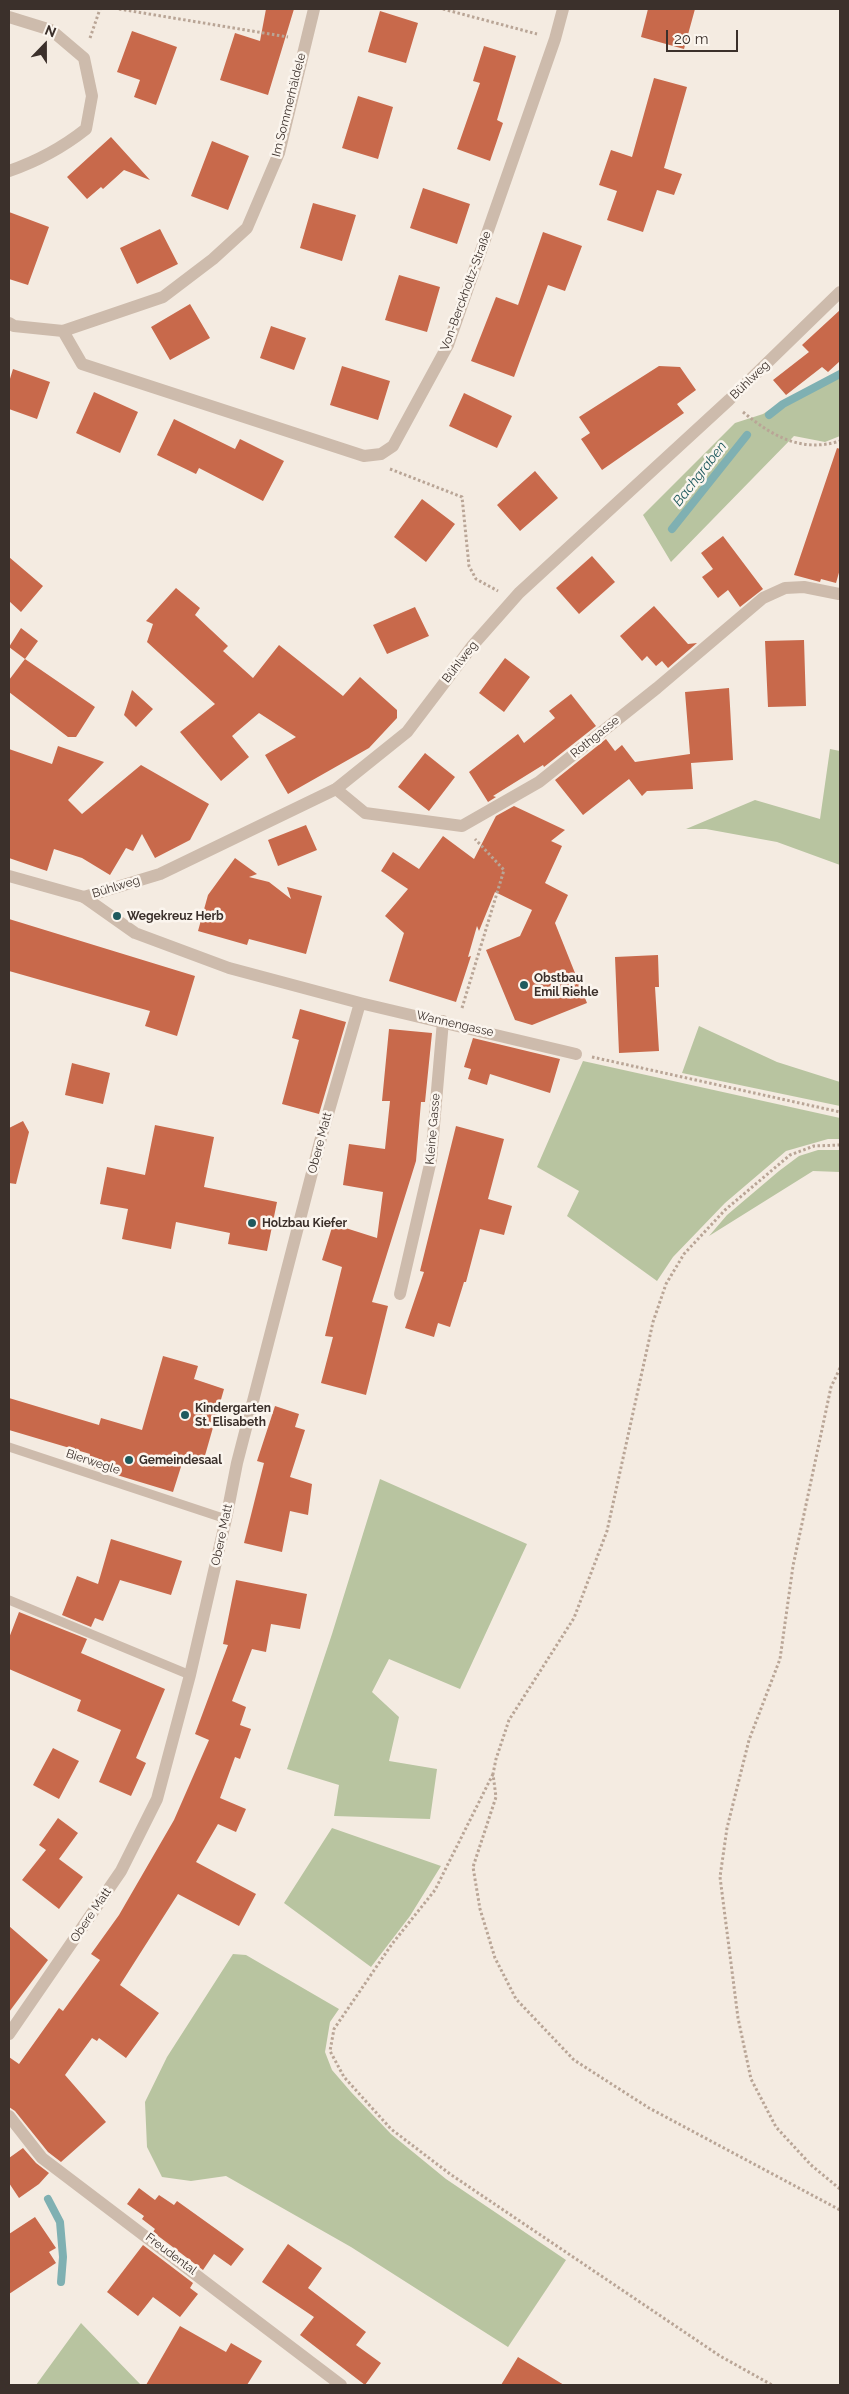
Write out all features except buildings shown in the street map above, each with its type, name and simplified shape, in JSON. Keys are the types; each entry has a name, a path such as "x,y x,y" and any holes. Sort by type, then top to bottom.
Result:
{"street":[{"name":"Im Sommerhäldele","path":"9,323 14,326 63,331 163,296 213,259 247,228 279,153 304,40 314,9"},
{"name":"Von-Berckholtz-Straße","path":"381,454 393,446 448,345 555,39 563,9"},
{"path":"9,17 51,30 84,58 92,96 86,129 68,144 35,162 9,170"},
{"name":"Bühlweg","path":"9,876 84,897 160,874 336,789 407,732 473,645 519,593 729,400 840,292"},
{"path":"63,331 82,364 364,456 381,454"},
{"name":"Rothgasse","path":"462,826 540,782 657,688 763,598 785,588 804,587 838,594"},
{"path":"336,789 365,813 462,826"},
{"name":"Wannengasse","path":"84,897 135,933 229,968 360,1003 443,1021 576,1054"},
{"name":"Obere Matt","path":"9,2034 121,1871 158,1799 190,1675 226,1520 237,1463 321,1138 360,1003"},
{"name":"Kleine Gasse","path":"400,1294 431,1160 443,1021"},
{"name":"Freudental","path":"9,2116 42,2158 341,2385"}],"lane":[{"name":"Bierwegle","path":"9,1447 226,1520"},
{"path":"9,1600 190,1675"}],"path":[{"path":"84,58 100,9"},
{"path":"118,9 304,40"},
{"path":"443,9 555,39"},
{"path":"729,400 763,428 786,440 822,446 840,441"},
{"path":"381,454 389,469 462,497 469,566 476,579 499,592 504,587"},
{"path":"443,1021 462,1009 504,870 462,826"},
{"path":"576,1054 840,1112"},
{"path":"772,2385 720,2356 450,2174 391,2129 344,2077 330,2051 334,2029 392,1944 435,1890 493,1774 509,1720 574,1618 607,1531 653,1322 666,1284 684,1254 725,1210 790,1154 814,1146 840,1145"},
{"path":"840,1368 831,1387 793,1566 780,1659 748,1740 726,1828 720,1877 738,2018 751,2079 776,2127 812,2165 840,2189"},
{"path":"493,1774 496,1797 473,1867 480,1909 495,1958 516,1999 574,2060 649,2108 840,2210"}],"green space":[{"path":"840,372 840,436 825,442 794,436 671,562 643,515 735,423 763,414 785,400"},
{"path":"830,749 840,751 840,865 777,842 706,829 686,829 755,800 820,819"},
{"path":"699,1026 777,1062 840,1082 840,1106 682,1073"},
{"path":"583,1061 840,1118 840,1139 828,1139 786,1151 725,1203 673,1257 657,1281 567,1216 579,1191 537,1167"},
{"path":"818,1150 840,1150 840,1172 813,1171 709,1236 727,1215 779,1171 799,1156"},
{"path":"380,1479 527,1544 460,1689 389,1659 372,1692 399,1717 389,1761 437,1769 430,1819 334,1816 339,1785 287,1769 332,1634"},
{"path":"332,1828 441,1866 410,1916 371,1967 284,1903"},
{"path":"233,1954 246,1955 339,2009 330,2022 325,2052 332,2070 351,2092 391,2134 446,2179 566,2260 508,2347 351,2247 226,2176 191,2181 162,2177 147,2147 145,2102 167,2057"},
{"path":"81,2323 141,2385 36,2385"}],"waterway":[{"name":"Bachgraben","path":"769,415 783,404 840,374"},
{"name":"Bachgraben","path":"672,529 747,435"},
{"path":"48,2199 60,2222 63,2257 61,2282"}],"place":[{"name":"Wegekreuz Herb","path":"117,916"},
{"name":"Obstbau Emil Riehle","path":"524,985"},
{"name":"Holzbau Kiefer","path":"252,1223"},
{"name":"Kindergarten St. Elisabeth","path":"185,1415"},
{"name":"Gemeindesaal","path":"129,1460"}]}
